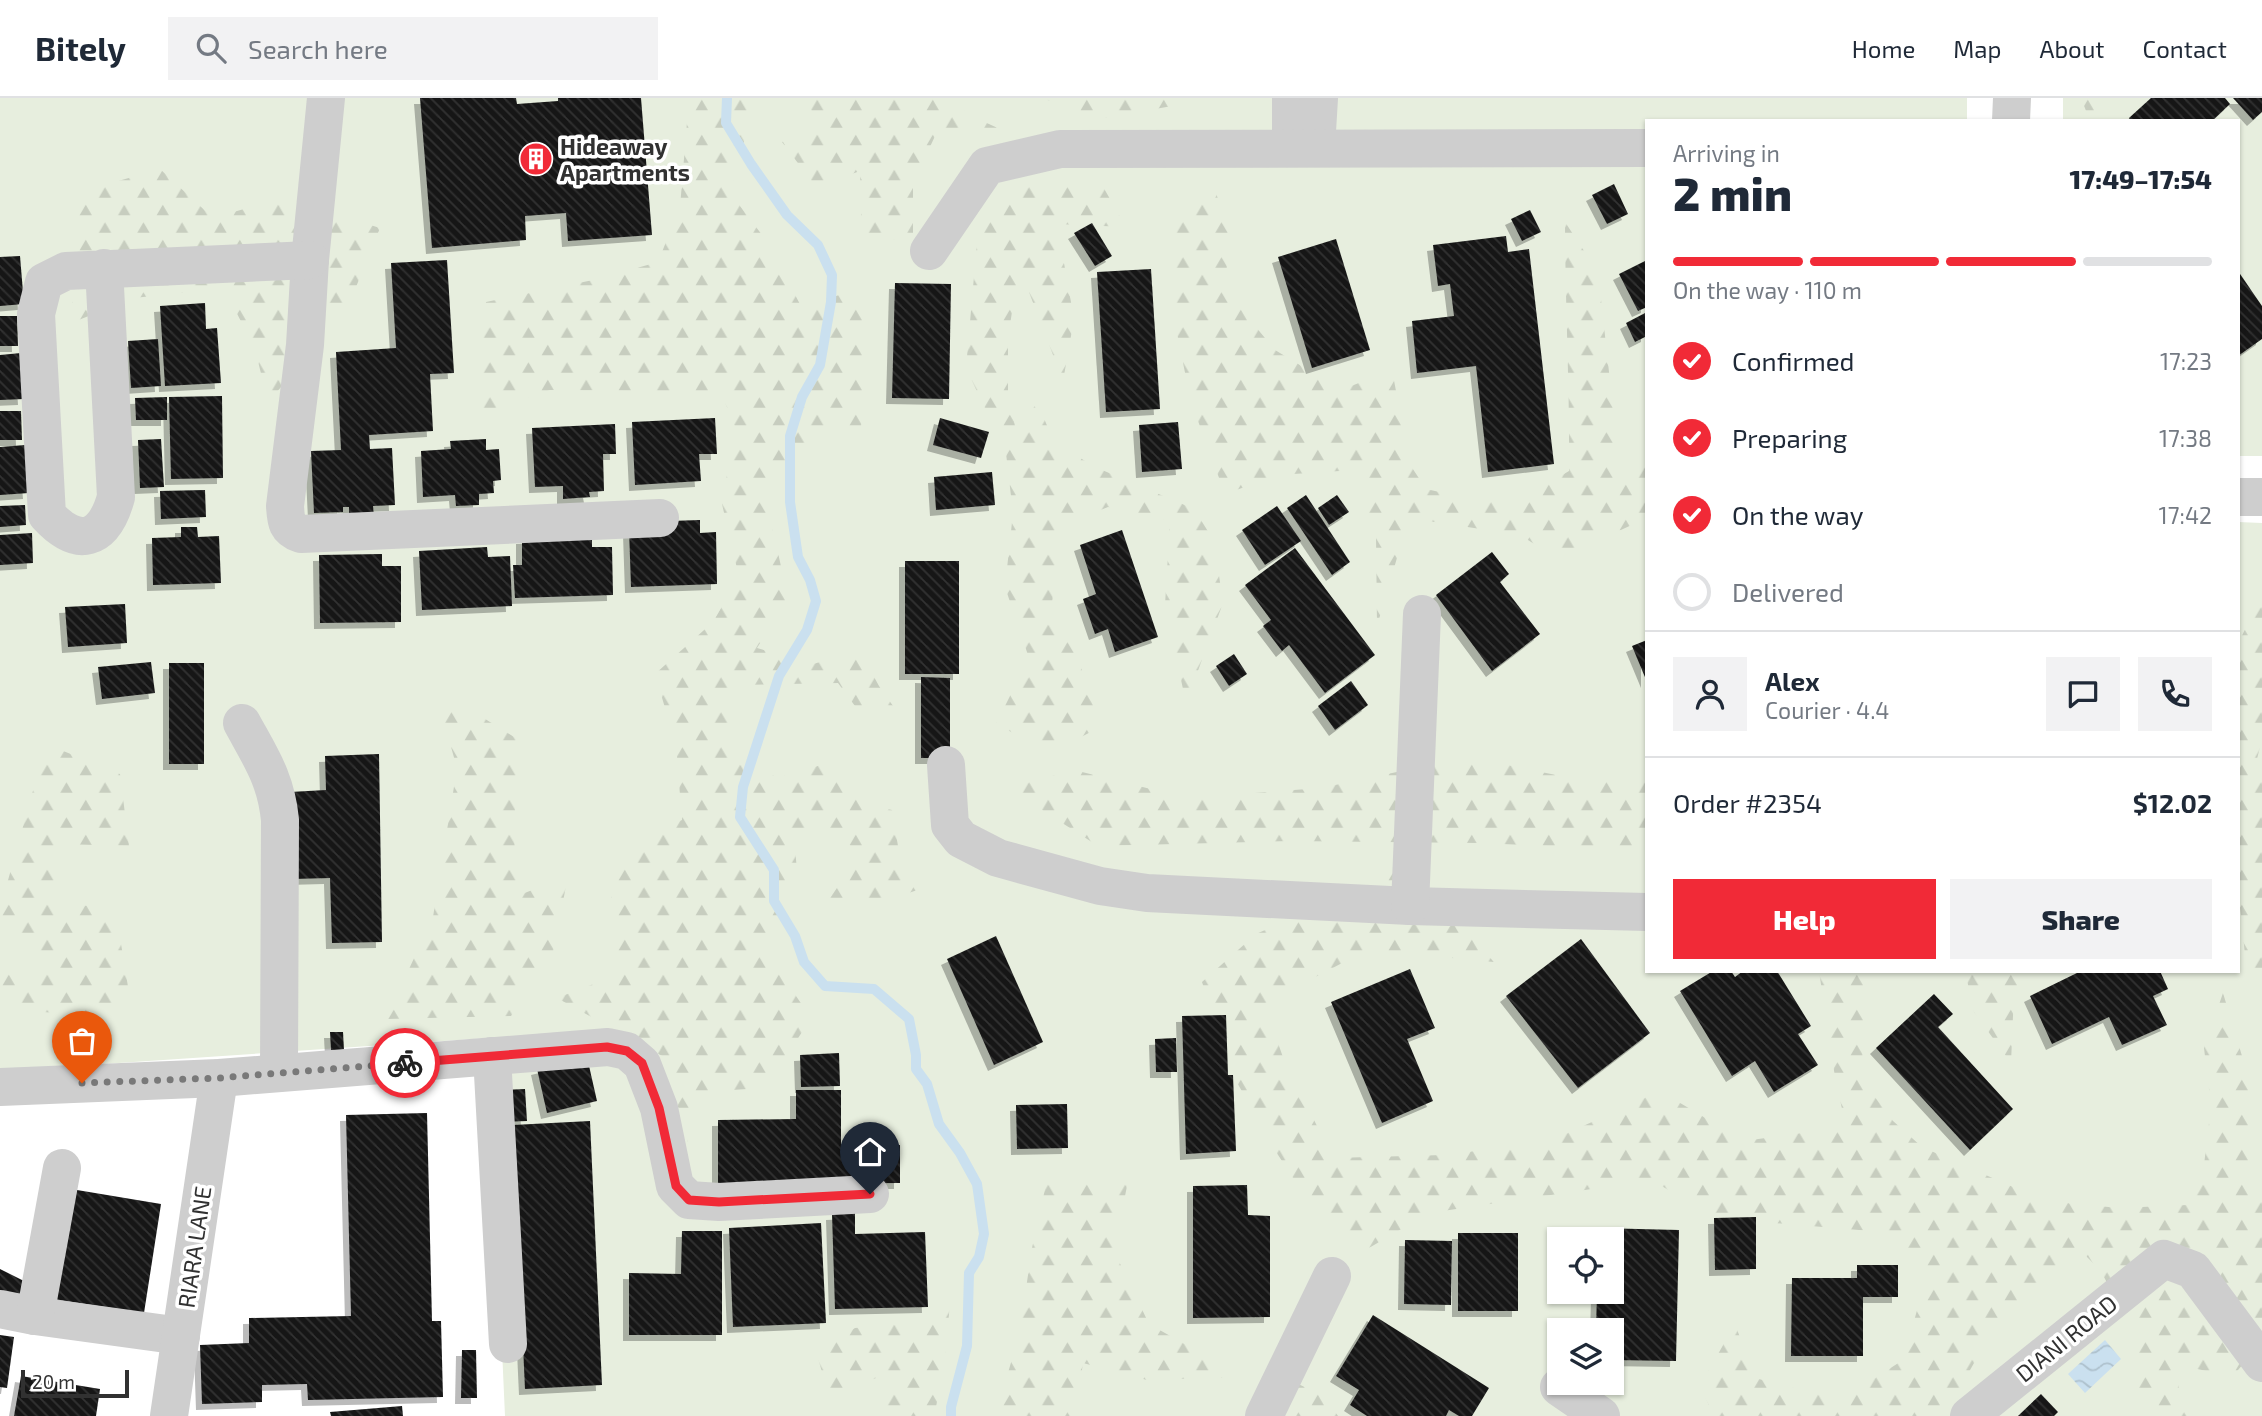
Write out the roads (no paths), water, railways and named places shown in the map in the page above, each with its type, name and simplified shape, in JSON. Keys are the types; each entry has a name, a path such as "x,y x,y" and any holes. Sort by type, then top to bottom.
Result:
{"street":[{"path":"326,98 310,260 305,345 288,464 286,523 292,531 301,534 660,518"},
{"path":"1291,98 1304,148"},
{"path":"1304,148 1319,98"},
{"path":"2011,119 2012,98"},
{"path":"929,251 987,166 1060,149 1645,148"},
{"path":"104,268 116,497 111,517 95,533 75,536 61,530 47,515 36,314 44,282 66,271 104,268 310,260"},
{"path":"2240,497 2262,497"},
{"path":"1410,906 1422,614"},
{"path":"242,723 273,779 278,797 279,1073"},
{"path":"946,765 950,825 961,839 998,858 1100,886 1147,893 1410,906 1645,912"},
{"path":"0,1087 219,1078 607,1047 627,1051 642,1063 659,1108 676,1186 689,1200 719,1202 870,1194"},
{"path":"492,1056 508,1344"},
{"name":"RIARA LANE","path":"169,1416 219,1078"},
{"path":"62,1168 18,1313 181,1336"},
{"name":"DIANI ROAD","path":"1969,1416 2164,1259 2193,1270 2262,1363"},
{"path":"1264,1416 1332,1276"},
{"path":"1571,1395 1601,1416"}],"water":[{"path":"2105,1340 2121,1359 2085,1393 2068,1374"}],"waterway":[{"path":"727,98 726,123 787,215 818,245 832,275 831,302 820,365 802,397 790,436 790,502 798,557 810,580 816,601 807,630 779,676 743,787 740,817 774,870 774,901 795,936 804,962 825,986 874,989 909,1019 916,1069 927,1084 939,1124 960,1153 977,1184 984,1234 979,1257 969,1273 967,1346 951,1416"}],"place":[{"name":"Hideaway Apartments","path":"536,159"}]}
